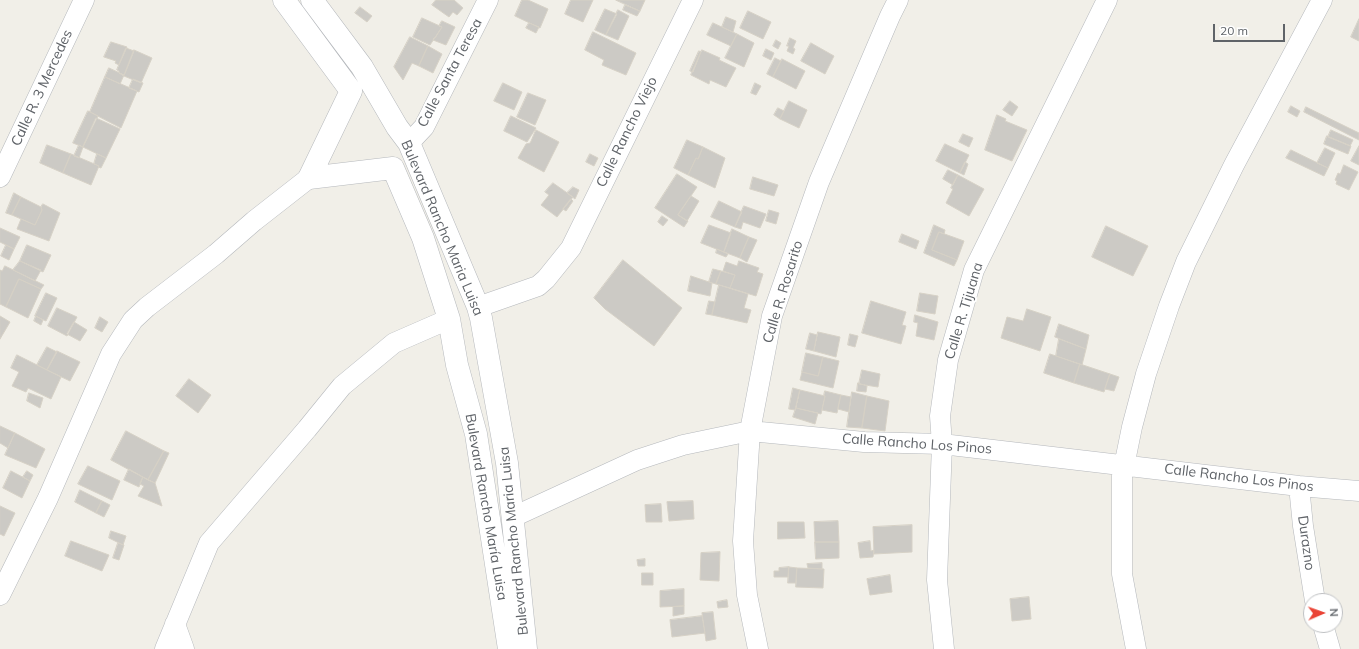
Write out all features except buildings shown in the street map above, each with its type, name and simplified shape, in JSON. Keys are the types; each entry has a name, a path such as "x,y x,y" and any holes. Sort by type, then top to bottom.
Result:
{"street":[{"name":"Calle R. 3 Mercedes","path":"0,177 84,0"},
{"path":"0,595 48,498 112,354 133,320 147,306 216,254 254,221 309,178 351,91 284,0"},
{"name":"Bulevard Rancho Maria Luisa","path":"312,0 362,67 397,127 409,143 478,307 507,464 526,649"},
{"name":"Calle Santa Teresa","path":"409,143 424,127 488,0"},
{"name":"Calle Rancho Viejo","path":"478,307 538,286 546,279 571,248 693,0"},
{"name":"Calle R. Rosarito","path":"758,649 747,595 743,541 750,431 772,316 819,182 898,0"},
{"name":"Calle R. Tijuana","path":"944,649 937,580 942,444 940,416 948,360 974,270 1107,0"},
{"path":"1136,649 1122,574 1122,476 1132,427 1146,374 1169,306 1186,262 1234,165 1322,0"},
{"name":"Bulevard Rancho María Luisa","path":"309,178 393,168 423,238 449,319 457,365 476,434 509,649"},
{"path":"165,649 209,543 342,386 394,343 449,319"},
{"name":"Calle Rancho Los Pinos","path":"513,517 637,460 683,445 750,431 864,442 942,444 1124,464 1299,486 1359,491"},
{"name":"Durazno","path":"1299,486 1303,526 1314,593"},
{"path":"175,624 184,649"},
{"path":"1325,633 1330,649"}]}
